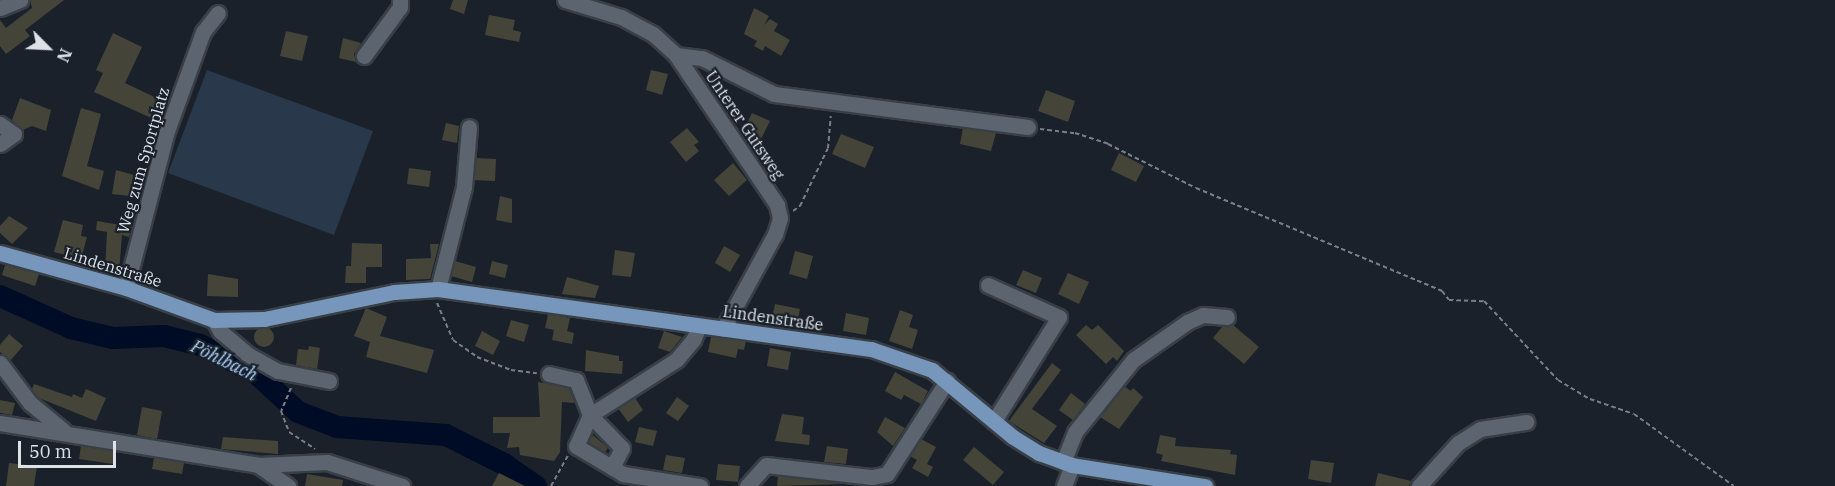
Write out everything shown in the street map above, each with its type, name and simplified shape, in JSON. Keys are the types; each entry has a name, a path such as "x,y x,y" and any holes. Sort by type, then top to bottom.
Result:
{"main road":[{"name":"Lindenstraße","path":"0,253 126,288 214,320 264,319 394,292 434,289 872,349 912,360 947,381 994,421 1040,453 1067,463 1205,486"}],"street":[{"path":"0,8 20,0"},
{"path":"364,56 400,7 400,0"},
{"name":"Unterer Gutsweg","path":"565,0 621,17 653,33 676,55 777,205 780,218"},
{"name":"Weg zum Sportplatz","path":"126,288 166,134 203,32 218,13"},
{"path":"676,55 702,58 774,94 832,104 1028,127"},
{"path":"0,124 14,134 0,144"},
{"path":"434,289 464,187 469,127"},
{"path":"723,329 780,218"},
{"path":"988,285 1059,317 994,421"},
{"path":"1064,486 1075,432 1133,360 1187,322 1203,315 1227,316"},
{"name":"Lindenstraße","path":"214,320 220,331 247,354 278,371 329,381"},
{"path":"699,326 693,340 676,360 590,415 576,446 623,474 700,486"},
{"path":"0,363 30,403 63,430"},
{"path":"549,374 576,380 590,415 622,448 612,468"},
{"path":"747,486 766,465 886,480 947,381"},
{"path":"1419,486 1458,443 1480,429 1526,422"},
{"path":"0,423 63,430 258,465 327,462 402,486"},
{"path":"258,465 288,486"}],"path":[{"path":"780,218 800,206 828,148 832,104"},
{"path":"1028,127 1075,133 1107,144 1196,188 1442,291 1449,300 1484,301 1558,380 1590,399 1634,414 1734,486"},
{"path":"434,289 453,340 477,357 511,370 549,374"},
{"path":"292,387 281,411 289,432 319,451 327,462"},
{"path":"551,486 576,446"}],"shaded area":[{"path":"207,70 373,131 334,235 168,173"}],"building":[{"path":"30,0 64,0 25,30 30,36 6,54 0,46 0,20 6,28 32,8"},
{"path":"453,0 468,0 464,14 450,9"},
{"path":"754,8 769,16 764,25 770,19 778,24 774,31 790,40 781,56 765,46 763,51 754,46 757,41 744,34"},
{"path":"489,15 515,20 513,30 521,32 519,42 485,35"},
{"path":"286,31 308,36 302,61 280,56"},
{"path":"113,33 142,47 125,83 167,103 160,122 94,92 103,73 96,70"},
{"path":"343,38 361,43 354,54 356,62 339,58"},
{"path":"651,70 668,74 662,95 646,90"},
{"path":"1046,90 1075,101 1068,122 1038,111"},
{"path":"20,98 51,110 46,131 32,126 23,130 12,120"},
{"path":"81,108 101,114 87,166 104,171 99,190 62,176"},
{"path":"752,113 770,121 761,139 743,131"},
{"path":"446,123 459,126 457,143 442,140"},
{"path":"687,128 699,142 694,145 699,151 686,162 670,142"},
{"path":"963,128 996,133 991,151 960,144"},
{"path":"841,134 874,147 865,168 832,154"},
{"path":"1119,153 1144,166 1136,182 1111,170"},
{"path":"476,158 496,159 495,181 474,180"},
{"path":"733,163 747,180 729,196 714,180"},
{"path":"409,168 431,171 429,187 407,184"},
{"path":"116,170 145,178 140,197 112,194"},
{"path":"500,196 512,199 512,223 496,220"},
{"path":"9,216 28,228 12,244 0,233 0,226"},
{"path":"63,220 83,225 81,236 87,237 81,259 54,252"},
{"path":"97,221 132,227 129,237 122,235 119,272 105,269 107,232 96,230"},
{"path":"352,243 382,244 382,267 366,267 366,283 345,283 346,266 351,266"},
{"path":"430,244 439,244 430,279 406,280 406,259 431,258"},
{"path":"724,246 740,255 730,272 715,263"},
{"path":"615,250 635,253 631,277 612,275"},
{"path":"795,251 813,256 807,279 789,274"},
{"path":"455,261 476,267 472,282 451,276"},
{"path":"492,261 508,265 505,278 489,274"},
{"path":"5,265 39,274 35,286 2,275"},
{"path":"1023,270 1042,278 1036,293 1016,285"},
{"path":"1068,273 1089,282 1079,304 1058,294"},
{"path":"208,274 238,279 238,297 207,296"},
{"path":"567,277 599,286 595,298 562,294"},
{"path":"775,304 800,309 796,328 771,323"},
{"path":"366,308 387,317 380,336 434,350 427,373 366,357 370,342 354,336"},
{"path":"900,310 913,315 909,327 918,330 912,349 889,341"},
{"path":"846,313 869,318 866,335 843,331"},
{"path":"548,314 570,318 567,331 574,333 572,344 552,340 554,330 545,328"},
{"path":"511,320 529,325 524,342 506,336"},
{"path":"1086,325 1092,330 1098,325 1124,351 1117,361 1113,357 1106,364 1076,335"},
{"path":"1233,325 1259,347 1244,364 1213,338 1223,326"},
{"path":"264,327 271,330 274,337 271,344 264,347 257,344 254,337 257,330"},
{"path":"482,331 500,341 493,355 475,346"},
{"path":"664,331 682,337 670,352 658,348"},
{"path":"9,334 23,346 10,361 0,352 0,345"},
{"path":"711,337 746,341 744,350 738,349 736,358 708,352"},
{"path":"309,346 320,348 317,369 296,365 298,349 308,350"},
{"path":"770,348 791,352 788,370 767,366"},
{"path":"586,350 619,356 619,361 623,361 622,374 585,371"},
{"path":"1052,363 1061,370 1032,409 1057,426 1044,443 1009,421"},
{"path":"895,372 928,391 921,404 904,395 901,400 885,391"},
{"path":"538,382 569,388 575,403 562,402 560,452 554,461 520,455 519,447 507,448 510,433 493,433 493,417 540,417"},
{"path":"34,384 72,397 73,394 82,398 86,389 106,398 96,421 39,398 32,389"},
{"path":"1124,386 1131,391 1133,388 1143,397 1119,429 1100,417"},
{"path":"1071,393 1085,404 1073,420 1059,410"},
{"path":"677,397 689,406 678,421 666,413"},
{"path":"635,398 643,410 628,422 618,408"},
{"path":"0,400 15,403 12,415 0,413"},
{"path":"142,407 162,411 157,439 137,435"},
{"path":"782,414 804,417 802,434 810,435 809,445 775,441"},
{"path":"885,417 905,428 893,446 877,432"},
{"path":"639,427 657,431 653,446 635,442"},
{"path":"593,435 608,448 605,452 588,442"},
{"path":"1160,435 1176,438 1175,446 1231,450 1230,454 1237,455 1235,475 1161,461 1163,455 1156,453"},
{"path":"223,437 278,441 278,454 221,449"},
{"path":"921,439 936,447 927,464 933,467 928,477 912,468 917,460 910,456"},
{"path":"81,446 114,451 113,464 79,459"},
{"path":"827,446 848,449 846,464 824,462"},
{"path":"974,447 1004,472 993,485 963,460"},
{"path":"666,455 685,458 682,473 663,470"},
{"path":"154,458 184,463 182,474 152,469"},
{"path":"1311,460 1334,463 1331,483 1308,479"},
{"path":"9,463 37,466 34,486 6,486"},
{"path":"718,464 740,466 738,482 716,480"},
{"path":"499,473 525,486 492,486"},
{"path":"1378,473 1411,481 1409,486 1375,486"},
{"path":"307,474 343,480 342,486 305,486"},
{"path":"778,476 843,484 777,486"}],"waterway":[{"name":"Pöhlbach","path":"0,296 71,328 113,338 164,336 200,345 256,373 298,412 337,427 446,435 504,464 536,486"}]}
